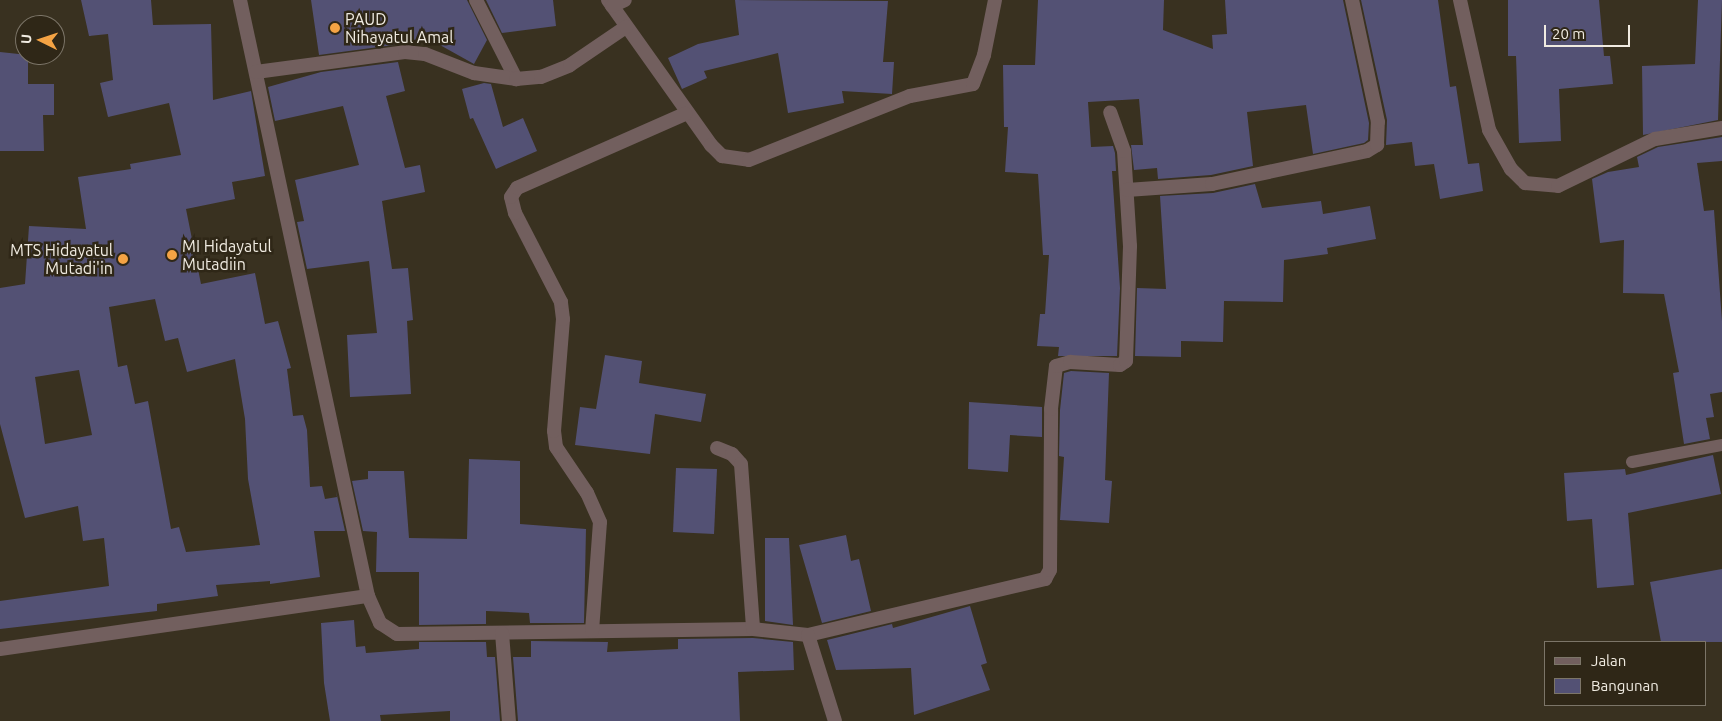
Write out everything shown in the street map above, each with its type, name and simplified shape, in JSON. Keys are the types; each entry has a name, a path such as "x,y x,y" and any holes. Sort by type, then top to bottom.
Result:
{"street":[{"path":"240,0 368,596 380,623 397,634 753,629 808,635 1039,583 1048,575 1051,409 1056,366 1120,364 1126,361 1130,246 1124,151 1110,112"},
{"path":"476,0 516,79"},
{"path":"615,2 626,27 685,114 722,156 749,160 910,96 973,84 984,55 995,0"},
{"path":"1126,190 1212,184 1368,151 1376,145 1378,122 1352,0"},
{"path":"1460,0 1489,130 1511,169 1525,183 1558,186 1656,139 1722,128"},
{"path":"256,72 405,52 425,54 474,73 516,79 541,77 570,65 626,27"},
{"path":"592,631 600,522 587,493 556,447 554,431 563,319 561,302 515,213 511,198 517,188 685,114"},
{"path":"717,448 732,454 741,464 753,629"},
{"path":"0,649 368,596"},
{"path":"502,633 509,721"},
{"path":"808,635 835,721"}],"lane":[{"path":"1632,462 1722,445"}],"building":[{"path":"81,0 151,0 153,25 211,24 213,100 251,91 265,176 232,182 235,199 186,209 201,284 255,273 265,324 278,321 291,368 287,369 293,416 303,415 307,430 310,487 322,486 325,499 337,497 336,491 345,531 314,531 320,577 270,584 270,581 216,585 218,596 157,604 157,611 0,629 0,601 109,586 104,538 83,541 78,506 25,518 0,424 0,288 25,284 29,226 86,229 78,177 131,169 130,164 181,155 169,103 108,117 100,83 113,80 108,34 89,36","holes":["155,299 165,341 178,338 187,372 235,359 245,419 248,479 260,545 186,552 179,527 171,529 148,401 135,404 127,365 118,367 109,307","79,370 92,435 45,444 35,377"]},
{"path":"311,0 467,0 487,40 474,64 431,40 319,55"},
{"path":"486,0 553,0 556,26 502,33"},
{"path":"735,0 888,1 883,62 894,62 892,94 842,91 844,103 788,113 778,53 704,71 707,78 682,89 668,58 698,44 739,35"},
{"path":"1038,0 1164,0 1163,30 1213,49 1212,35 1227,34 1225,0 1343,0 1369,123 1368,140 1364,143 1313,154 1306,105 1247,112 1253,166 1211,175 1158,179 1157,168 1134,170 1131,145 1143,145 1139,99 1088,102 1091,147 1113,146 1115,153 1116,171 1112,171 1120,288 1117,356 1058,356 1059,347 1037,346 1040,314 1045,314 1049,255 1043,255 1038,174 1005,172 1008,127 1004,127 1003,65 1035,65"},
{"path":"1361,0 1438,0 1450,87 1456,86 1468,164 1479,163 1483,191 1440,199 1434,164 1415,166 1412,142 1386,145 1387,120"},
{"path":"1508,0 1599,0 1604,56 1610,56 1613,84 1559,89 1561,141 1519,143 1516,56 1508,56"},
{"path":"1698,0 1722,0 1718,120 1643,135 1642,66 1695,64"},
{"path":"0,52 15,54 15,65 28,65 28,84 54,84 54,115 43,115 44,151 0,151"},
{"path":"398,62 405,91 386,96 405,168 420,165 425,192 382,201 392,269 408,268 413,320 407,321 411,394 350,397 347,335 377,333 369,261 307,269 297,222 304,221 295,180 359,165 343,106 275,121 268,87 321,72"},
{"path":"484,83 491,84 503,127 523,118 537,151 496,169 473,118 470,119 462,89"},
{"path":"1722,137 1722,161 1697,163 1704,211 1714,210 1722,321 1722,392 1710,394 1714,417 1706,418 1710,439 1684,444 1673,373 1679,372 1664,294 1623,293 1624,240 1600,243 1592,179 1608,172 1639,167 1637,157 1658,147"},
{"path":"1255,184 1262,208 1321,201 1323,214 1370,206 1376,239 1327,248 1328,254 1284,260 1283,302 1224,301 1223,342 1181,341 1181,357 1135,356 1137,288 1166,289 1160,196 1213,193"},
{"path":"605,355 642,361 639,383 706,394 701,422 655,414 650,454 575,445 580,407 596,409"},
{"path":"1071,371 1109,373 1105,480 1112,481 1109,523 1060,520 1064,457 1059,456 1060,410 1064,373"},
{"path":"969,402 1042,407 1042,437 1010,435 1008,472 968,469"},
{"path":"1713,455 1721,494 1628,513 1634,585 1597,588 1592,519 1567,521 1564,473 1625,469 1626,475"},
{"path":"469,459 520,461 520,524 586,529 584,623 530,623 529,613 486,611 486,624 419,625 419,572 376,572 377,532 363,531 352,481 368,479 368,471 404,471 409,538 467,539"},
{"path":"676,468 717,469 714,534 673,532"},
{"path":"846,535 851,561 859,559 871,611 822,623 799,545"},
{"path":"765,538 789,538 793,625 765,621"},
{"path":"1722,569 1722,642 1661,641 1650,582"},
{"path":"970,606 987,663 981,665 990,690 914,715 911,668 836,670 827,640 892,624 893,628"},
{"path":"354,620 356,647 365,646 366,653 419,649 419,642 486,642 487,657 495,657 500,721 450,721 450,711 380,715 381,721 330,721 324,683 321,623"},
{"path":"753,638 793,642 794,670 738,672 740,721 518,721 513,657 531,657 531,641 608,642 607,652 678,649 678,639"}],"place":[{"name":"PAUD Nihayatul Amal","path":"335,28"},
{"name":"MI Hidayatul Mutadiin","path":"172,255"},
{"name":"MTS Hidayatul Mutadi'in","path":"123,259"}]}
